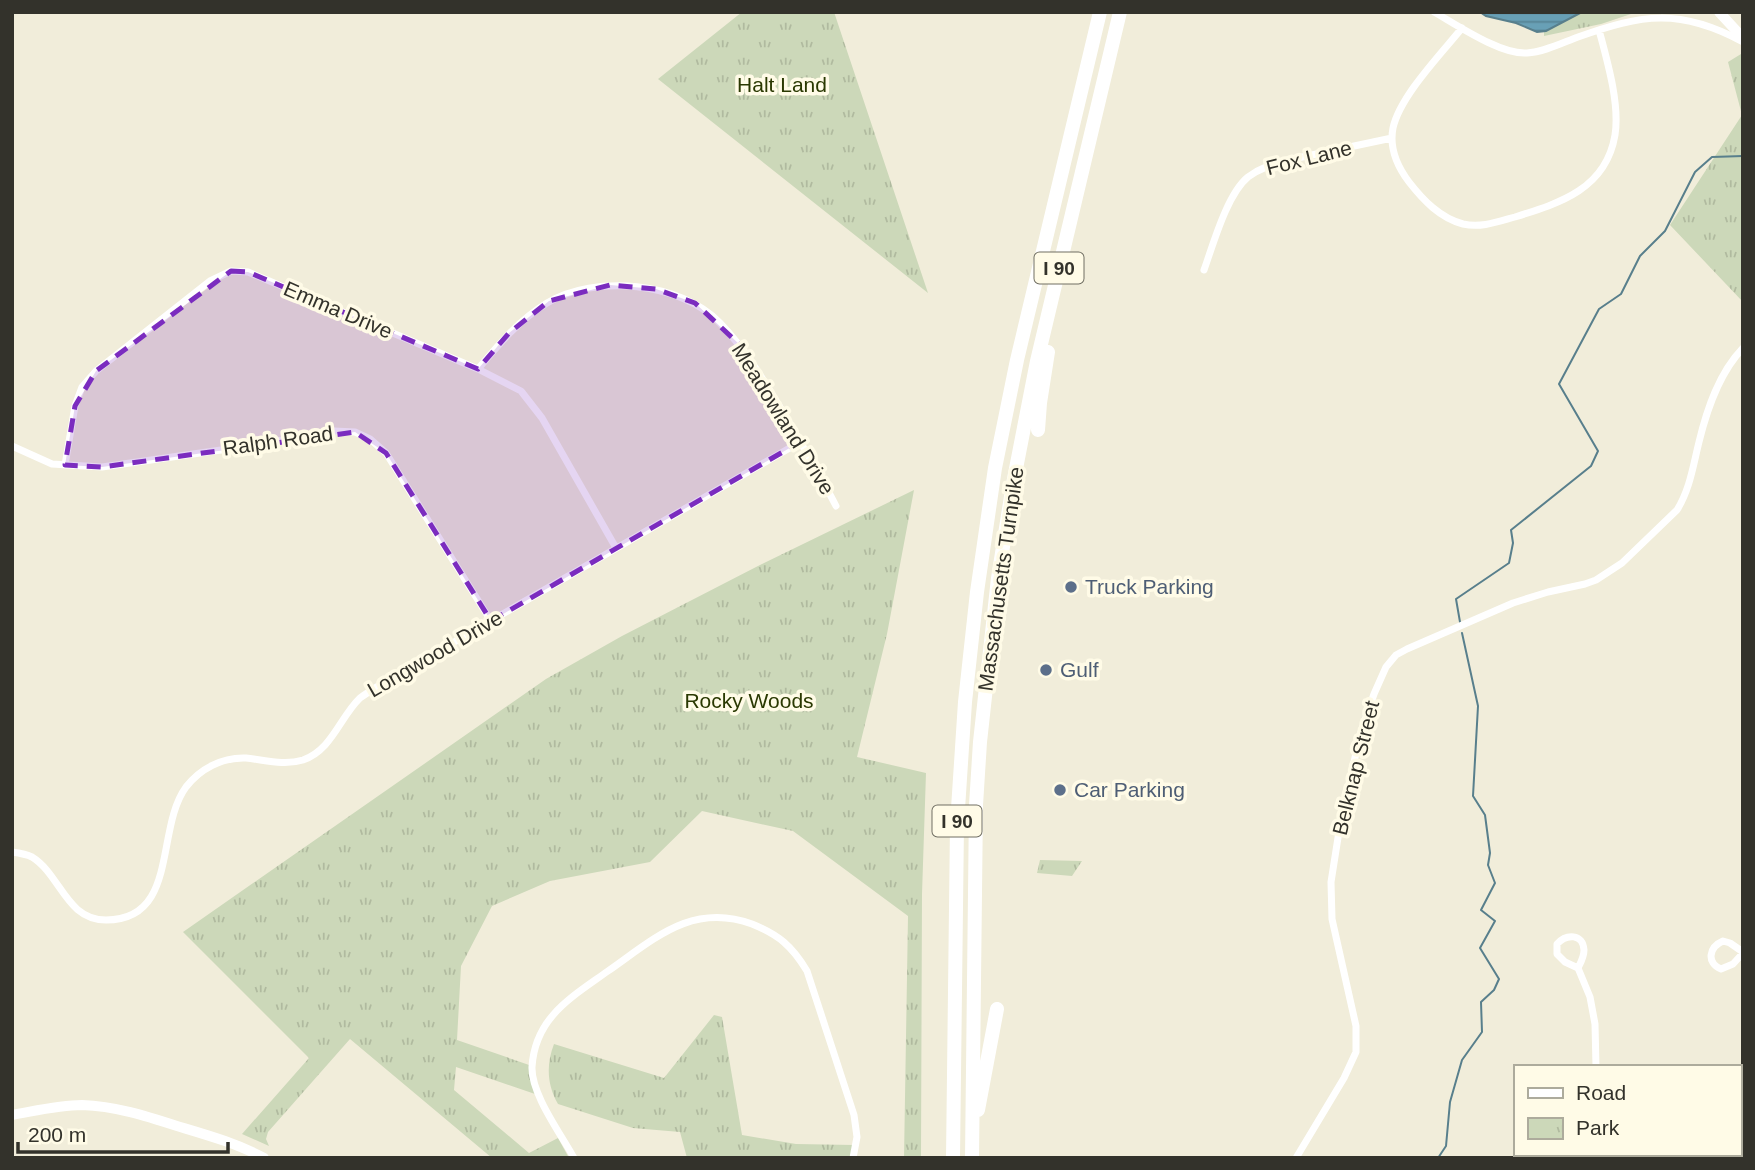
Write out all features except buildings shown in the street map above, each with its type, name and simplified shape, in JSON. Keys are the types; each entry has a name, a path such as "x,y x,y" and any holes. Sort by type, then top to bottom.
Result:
{"highway":[{"name":"Massachusetts Turnpike","path":"953,1158 957,824 965,702 977,592 995,468 1015,372 1100,12"},
{"name":"Massachusetts Turnpike","path":"972,1158 975,836 995,599 1009,504 1037,361 1120,12"},
{"path":"1038,430 1059,267"},
{"path":"972,1139 997,1009"}],"main road":[{"path":"1721,13 1743,40"},
{"path":"12,1115 67,1106 114,1108 220,1139 264,1158"}],"street":[{"path":"1434,12 1496,46 1526,54 1598,30 1646,18 1678,18 1743,40"},
{"path":"1462,28 1404,101 1396,115 1392,146 1404,175 1435,210 1448,219 1479,226 1554,205 1569,198 1593,179 1603,166 1615,137 1616,122 1598,30"},
{"name":"Fox Lane","path":"1204,271 1228,205 1245,179 1272,164 1392,138"},
{"name":"Emma Drive","path":"65,465 75,406 82,387 96,371 210,281 231,271 248,272 478,369 521,391 542,418 616,548"},
{"name":"Meadowland Drive","path":"478,369 509,332 530,314 549,301 577,290 610,285 656,289 695,303 718,321 739,344 764,381 836,506"},
{"name":"Belknap Street","path":"1296,1158 1344,1078 1356,1052 1356,1026 1332,919 1331,882 1340,825 1360,735 1386,667 1396,654 1407,649 1513,603 1596,580 1622,563 1683,501 1707,414 1723,375 1743,348"},
{"name":"Ralph Road","path":"12,446 52,464 102,467 334,431 355,432 370,439 386,453 491,621"},
{"name":"Longwood Drive","path":"12,852 29,855 41,864 69,902 86,915 106,920 136,913 153,894 162,869 175,808 185,789 199,774 217,763 232,759 289,763 309,757 332,736 360,698 800,442"},
{"path":"574,1158 539,1096 533,1080 532,1066 544,1027 553,1014 571,998 658,935 691,920 709,916 743,921 778,936 795,951 807,971 854,1115 857,1137 853,1158"},
{"path":"1578,968 1583,944 1574,936 1562,938 1557,944 1557,954 1565,962 1578,968 1590,998 1596,1040 1596,1065"},
{"path":"1723,941 1743,952 1733,964 1721,969 1710,957 1716,944 1723,941"}],"highlighted area":[{"path":"231,271 248,272 478,369 509,333 549,301 610,285 656,289 695,303 739,344 800,442 491,621 386,453 355,432 102,467 65,465 75,406 96,371"}],"green space":[{"name":"Halt Land","path":"742,12 834,12 928,293 658,79"},
{"path":"1544,12 1637,12 1601,24 1544,36"},
{"path":"1743,55 1743,302 1670,225 1742,115 1728,62"},
{"name":"Rocky Woods","path":"914,490 887,634 857,757 926,773 922,894 921,1158 904,1158 908,916 793,831 702,811 650,862 550,881 492,906 461,966 457,1040 532,1066 535,1094 456,1067 454,1090 529,1153 558,1138 569,1158 492,1158 350,1039 268,1132 266,1139 269,1146 242,1134 309,1058 183,932 546,679 622,636 758,566"},
{"path":"1040,860 1082,861 1072,876 1037,873"},
{"path":"714,1015 722,1017 742,1135 796,1144 854,1145 852,1158 687,1158 680,1132 633,1128 558,1104 549,1075 554,1044 664,1078"}],"water":[{"path":"1480,12 1582,12 1546,31 1537,32"}],"waterway":[{"path":"1460,622 1456,599 1509,563 1513,543 1511,530 1591,466 1598,451 1559,384 1599,309 1621,294 1640,256 1665,231 1695,172 1712,157 1743,156"},
{"path":"1438,1158 1446,1146 1450,1102 1462,1060 1482,1032 1481,1002 1494,990 1499,979 1480,948 1495,921 1481,910 1495,883 1488,865 1490,853 1485,815 1473,796 1478,706 1462,633"}],"place":[{"name":"Truck Parking","path":"1071,587"},
{"name":"Gulf","path":"1046,670"},
{"name":"Car Parking","path":"1060,790"}]}
